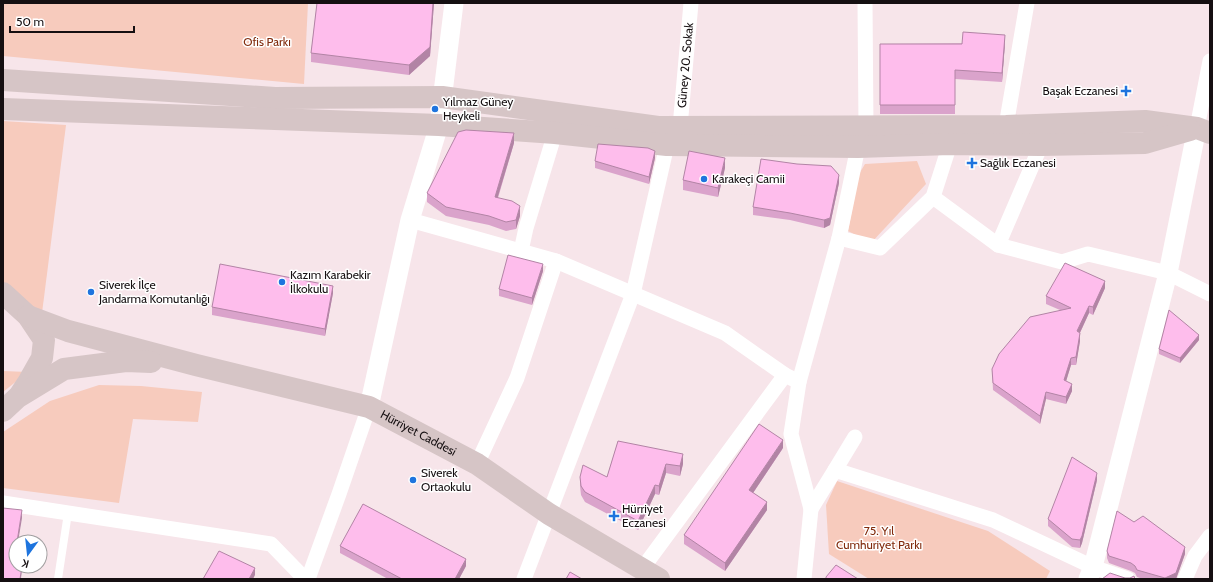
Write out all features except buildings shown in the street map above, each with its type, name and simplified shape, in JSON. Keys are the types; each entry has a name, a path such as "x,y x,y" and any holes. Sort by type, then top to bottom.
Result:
{"main road":[{"path":"3,80 275,98 442,97 658,127 1006,126 1145,121 1204,131"},
{"path":"3,110 438,125 555,133 667,145 858,147 950,144 1041,145 1146,143 1204,131"},
{"path":"3,293 28,316 44,340 42,358 29,381 10,404"},
{"path":"28,316 68,331 196,365"},
{"path":"10,404 64,370 126,361 196,365"},
{"name":"Hürriyet Caddesi","path":"196,365 369,407 477,464 549,514 650,574"}],"street":[{"path":"3,503 271,544 306,579 339,494 369,407 410,220 438,125 454,3"},
{"name":"Güney 20. Sokak","path":"680,127 691,3"},
{"path":"804,579 811,509 791,434 799,382 839,238 858,147 866,127 865,3"},
{"path":"1006,126 1027,3"},
{"path":"1090,573 1204,131 1210,61"},
{"path":"521,251 526,228 555,133"},
{"path":"839,238 880,248 932,197 950,144"},
{"path":"524,579 633,294 667,145"},
{"path":"998,245 1041,145"},
{"path":"932,197 998,245 1062,262 1088,254 1168,273 1210,294"},
{"path":"410,220 556,261 726,333 785,375 799,382"},
{"path":"477,464 517,378 556,261"},
{"path":"650,574 785,375"},
{"path":"811,509 855,437"},
{"path":"836,470 993,520 1090,573 1128,579"},
{"path":"1185,579 1195,556 1210,536"}],"lane":[{"path":"58,579 68,513"}],"green space":[{"name":"Ofis Parkı","path":"3,3 308,3 304,84 3,56"},
{"path":"3,121 66,125 42,313 3,287"},
{"path":"917,161 926,184 871,243 848,231 859,174 865,164"},
{"path":"3,371 28,372 3,392"},
{"path":"99,385 141,386 202,392 198,422 133,419 119,503 3,488 3,432 50,401"},
{"name":"75. Yıl Cumhuriyet Parkı","path":"837,481 988,531 1050,571 1046,579 869,579 829,554 826,505"}],"place":[{"name":"Başak Eczanesi","path":"1126,91"},
{"name":"Yılmaz Güney Heykeli","path":"435,109"},
{"name":"Sağlık Eczanesi","path":"972,163"},
{"name":"Karakeçi Camii","path":"704,179"},
{"name":"Kazım Karabekir İlkokulu","path":"282,282"},
{"name":"Siverek İlçe Jandarma Komutanlığı","path":"91,292"},
{"name":"Siverek Ortaokulu","path":"413,480"},
{"name":"Hürriyet Eczanesi","path":"614,516"}]}
